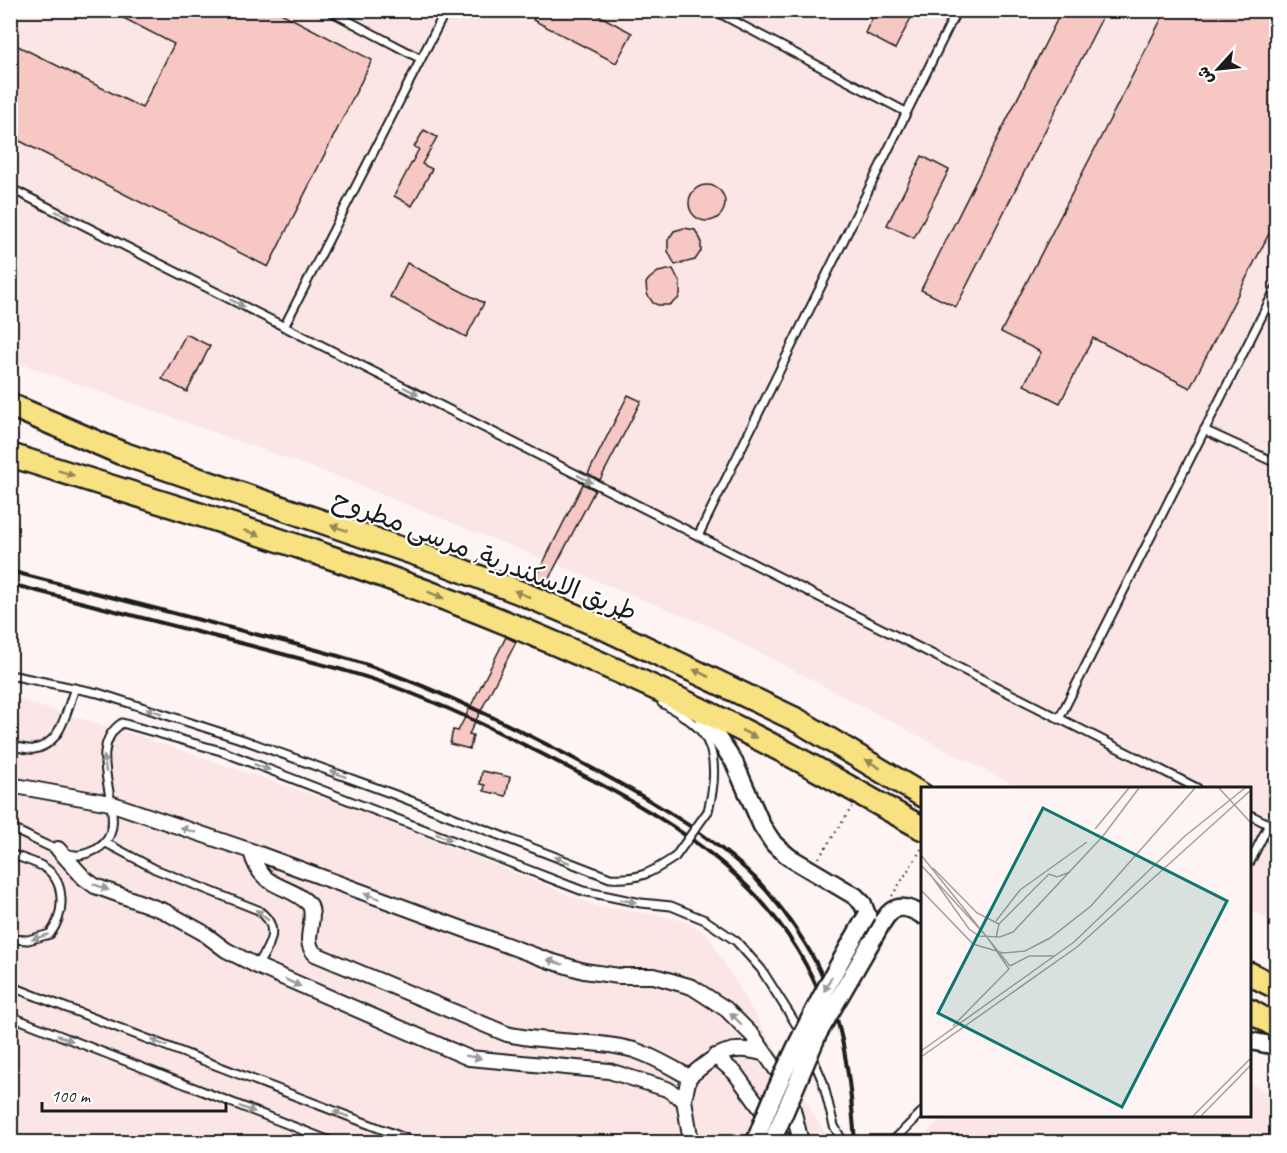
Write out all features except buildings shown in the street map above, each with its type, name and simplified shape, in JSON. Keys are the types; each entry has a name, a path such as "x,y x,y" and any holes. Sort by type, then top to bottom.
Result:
{"main road":[{"name":"طريق الاسكندرية, مرسى مطروح","path":"10,405 121,453 437,561 604,628 797,720 921,794"},
{"path":"10,455 425,591 591,659 697,708 779,749 921,827"},
{"path":"1251,974 1276,987"},
{"path":"1251,1012 1276,1026"}],"street":[{"path":"697,708 723,743 745,784 762,826 774,844 789,857 855,896 863,904 867,915"},
{"path":"745,784 783,838 816,863 866,892 870,896 872,906 804,1028 776,1087 755,1143"},
{"path":"10,785 110,803 251,851 550,961 584,971 654,976 692,987 726,1009 753,1036 766,1054 787,1085 801,1143"},
{"path":"58,849 84,878 95,886 164,911 202,932 226,950 257,966 469,1058 609,1071 667,1089 684,1100"},
{"path":"251,851 257,868 269,881 310,905 313,913 308,940 315,954 507,1034 634,1050 689,1077"},
{"path":"772,1143 818,1034 890,910 898,907 909,908 921,914"},
{"path":"843,956 859,965"},
{"path":"1251,1041 1276,1046"},
{"path":"688,1139 684,1100 689,1077 715,1056 725,1052 746,1048 766,1054"},
{"path":"715,1056 735,1073 785,1143"}],"lane":[{"path":"328,10 421,59"},
{"path":"284,327 446,10"},
{"path":"713,10 906,112"},
{"path":"698,536 957,10"},
{"path":"10,188 1193,787"},
{"path":"1059,718 1276,288"},
{"path":"1204,430 1276,463"},
{"path":"591,659 644,692"},
{"path":"10,675 98,693 244,740 393,794 610,878 628,880 643,876 675,857 708,811 714,784 713,762 709,746 699,729 687,718 653,697"},
{"path":"10,745 33,749 47,744 57,736 75,688"},
{"path":"10,828 75,856 91,852 106,843 111,833 112,819 105,746 110,733 122,723 221,751 583,891 631,902 671,906 705,920 736,941 761,969 805,1040 823,1082 834,1126 843,1143"},
{"path":"1251,815 1273,826 1251,860"},
{"path":"106,843 155,869 258,910 268,917 272,935 268,948 257,966"},
{"path":"10,854 43,867 49,872 58,885 62,900 60,918 50,934 27,940 10,939"},
{"path":"10,986 415,1143"},
{"path":"10,1016 333,1143"},
{"path":"892,1143 921,1113"}],"path":[{"path":"816,863 860,794"},
{"path":"890,910 891,897 921,850"}],"shaded area":[{"path":"11,11 1276,11 1276,924 1251,910 1251,787 1017,787 709,626 336,476 11,360"},
{"path":"10,697 138,736 355,809 599,907 655,914 684,921 707,934 830,1142 11,1142"},
{"path":"1251,1084 1276,1097 1276,1142 918,1142 942,1117 1251,1117"}],"railway":[{"path":"10,571 318,650 398,676 480,711 560,751 675,816 718,846 756,879 806,945 818,967 836,1015 847,1066 855,1142"},
{"path":"10,584 311,661 389,685 471,719 613,791 690,838 725,865 756,896 784,930 808,968 826,1011"}]}
